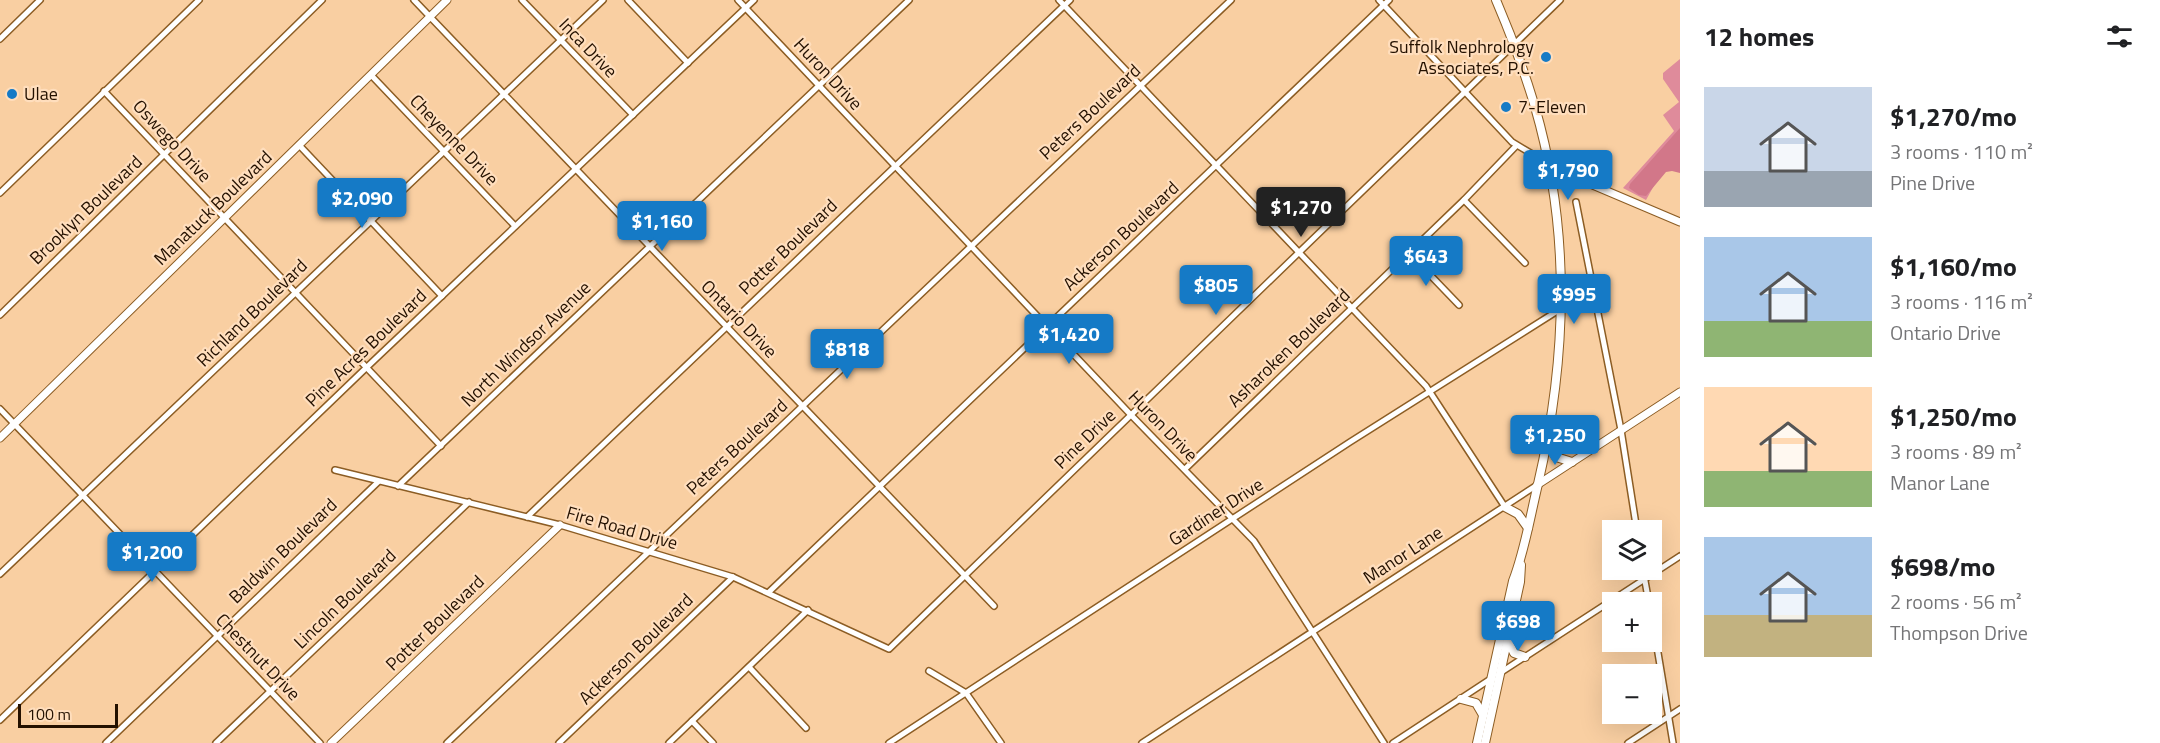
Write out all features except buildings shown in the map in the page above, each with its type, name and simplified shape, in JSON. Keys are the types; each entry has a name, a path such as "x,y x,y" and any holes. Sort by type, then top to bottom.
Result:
{"main road":[{"path":"1485,743 1520,582 1522,556 1547,441 1558,368 1562,308 1559,242 1549,164 1535,108 1497,0"},
{"path":"1547,441 1556,457 1572,462"},
{"path":"1505,507 1518,514 1528,528"},
{"path":"1477,743 1513,581 1522,556"},
{"path":"1508,640 1511,651 1525,657"},
{"path":"1461,699 1476,703 1483,716"}],"street":[{"path":"0,39 40,0"},
{"path":"0,193 199,0"},
{"name":"Brooklyn Boulevard","path":"0,315 322,0"},
{"name":"Ontario Drive","path":"414,0 994,606"},
{"name":"Manatuck Boulevard","path":"0,438 447,0"},
{"name":"Inca Drive","path":"522,0 633,116"},
{"name":"Richland Boulevard","path":"0,574 603,0"},
{"path":"628,0 688,63"},
{"name":"Huron Drive","path":"738,0 1131,415 1254,541 1384,743"},
{"name":"Pine Acres Boulevard","path":"0,720 754,0"},
{"name":"North Windsor Avenue","path":"398,486 909,0"},
{"path":"1059,0 1429,391 1505,507"},
{"name":"Potter Boulevard","path":"527,517 1070,0"},
{"name":"Peters Boulevard","path":"447,743 1231,0"},
{"path":"1378,0 1516,146 1562,172 1680,222"},
{"name":"Ackerson Boulevard","path":"768,592 1389,0"},
{"name":"Pine Drive","path":"889,649 1560,0"},
{"name":"Cheyenne Drive","path":"371,75 515,226"},
{"name":"Oswego Drive","path":"104,91 441,446"},
{"path":"298,145 442,296"},
{"name":"Asharoken Boulevard","path":"1185,469 1464,200 1516,146"},
{"path":"1464,200 1525,263"},
{"path":"1576,202 1621,430 1635,520"},
{"path":"1409,252 1459,304"},
{"name":"Gardiner Drive","path":"889,743 1429,391 1562,308"},
{"name":"Manor Lane","path":"1142,743 1680,392"},
{"name":"Chestnut Drive","path":"0,409 320,743"},
{"name":"Fire Road Drive","path":"335,470 560,525 733,577 889,649"},
{"name":"Baldwin Boulevard","path":"106,743 378,482"},
{"name":"Lincoln Boulevard","path":"216,743 469,502"},
{"name":"Potter Boulevard","path":"331,743 560,525"},
{"path":"1662,568 1680,556"},
{"name":"Ackerson Boulevard","path":"559,743 733,577"},
{"path":"1393,743 1642,580"},
{"path":"669,743 808,610"},
{"path":"1658,652 1667,718 1673,743"},
{"path":"749,667 806,728"},
{"path":"929,671 966,693 1001,743"},
{"path":"1628,743 1680,709"},
{"path":"692,721 713,743"}],"shaded area":[{"path":"1680,59 1680,156 1672,153 1646,200 1623,188 1674,131 1663,115 1679,102 1663,79 1663,73"},
{"path":"1680,128 1680,173 1666,172 1646,196 1639,195 1629,188 1630,184"}],"place":[{"name":"Suffolk Nephrology Associates, P.C.","path":"1546,57"},
{"name":"Ulae","path":"12,94"},
{"name":"7-Eleven","path":"1506,107"}]}
